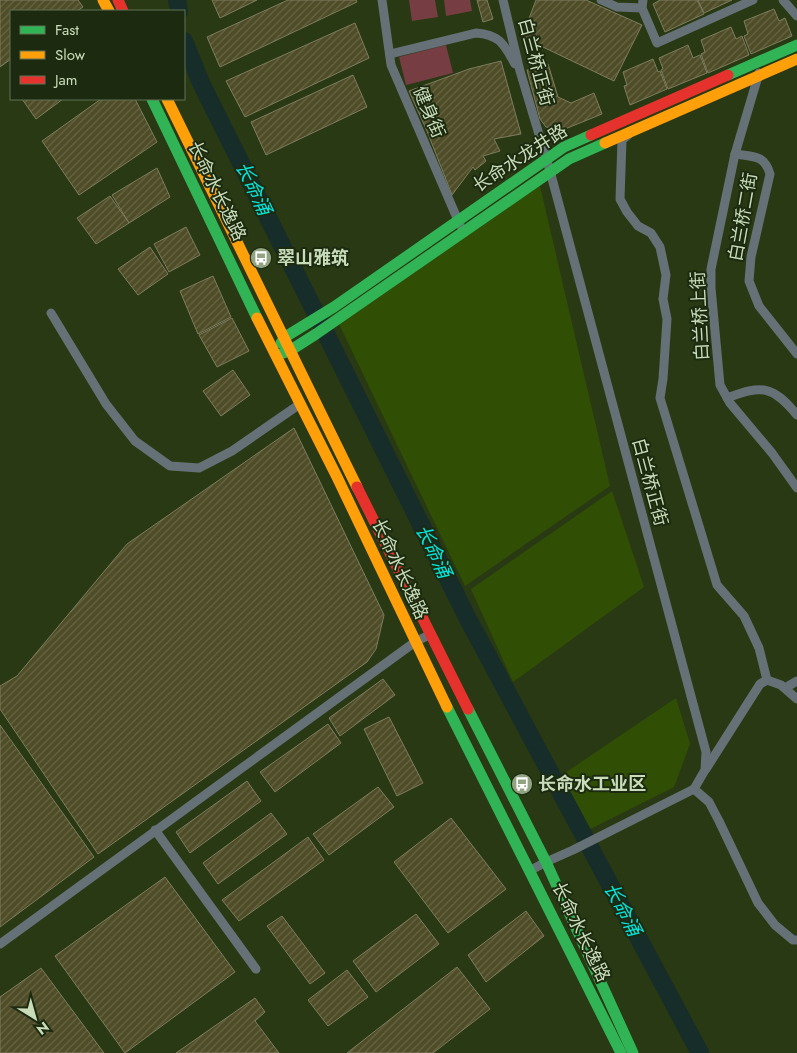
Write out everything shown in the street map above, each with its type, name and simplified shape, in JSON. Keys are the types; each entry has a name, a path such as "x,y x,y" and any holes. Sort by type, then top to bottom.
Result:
{"street":[{"name":"健身街","path":"382,0 391,65 462,232"},
{"name":"白兰桥正街","path":"503,0 520,70 550,172 706,752 705,770"},
{"path":"601,0 617,7 642,4 657,43 753,0"},
{"path":"783,0 797,16"},
{"path":"390,54 476,33 489,34 502,44 520,70"},
{"name":"长命水龙井路","path":"286,337 458,221 564,146 797,46"},
{"name":"长命水龙井路","path":"291,350 569,160 797,58"},
{"name":"白兰桥上街","path":"757,63 759,75 735,154 711,269 720,385 727,398 772,453 797,488"},
{"name":"长命水长逸路","path":"152,100 275,354 337,477 415,642 531,870 621,1053"},
{"name":"长命水长逸路","path":"168,100 431,634 546,862 634,1053"},
{"name":"白兰桥上街","path":"632,132 622,140 620,199 638,226 650,233 660,247 666,275 663,299 667,319 660,398 717,585 744,616 760,648 768,680"},
{"name":"白兰桥二街","path":"735,154 761,158 767,163 770,174 751,257 749,281 759,306 797,354"},
{"path":"51,314 106,404 135,441 170,466 199,468 232,451 300,404"},
{"path":"275,354 286,337"},
{"path":"275,354 291,350"},
{"path":"727,398 758,389 773,392 797,415"},
{"path":"0,944 415,642 431,634"},
{"path":"531,870 694,789 760,684 768,680 785,688 797,699"},
{"path":"785,688 797,681"},
{"path":"694,789 709,802 758,903 774,925 793,940 797,940"},
{"path":"156,830 256,969"}],"shaded area":[{"path":"409,0 435,0 438,17 412,21"},
{"path":"444,0 470,0 472,11 446,16"},
{"path":"446,45 453,73 406,85 399,57"},
{"path":"540,186 610,486 465,586 338,322"},
{"path":"612,491 644,587 513,682 471,589"},
{"path":"676,698 690,744 674,787 588,830 559,777"}],"building":[{"path":"0,0 78,0 83,7 78,10 10,10 10,60 0,67"},
{"path":"212,0 257,0 220,18"},
{"path":"288,0 356,0 357,2 220,67 207,37"},
{"path":"477,0 487,0 493,19 483,22"},
{"path":"536,0 586,0 642,25 614,81 522,37"},
{"path":"660,0 697,0 704,14 665,32 653,4"},
{"path":"698,0 732,0 704,13"},
{"path":"774,9 779,21 785,18 792,36 751,54 744,36 748,34 744,21"},
{"path":"355,23 369,58 245,117 226,81"},
{"path":"731,27 736,39 742,36 749,55 708,73 701,54 705,52 701,40"},
{"path":"688,45 693,58 700,55 707,73 668,89 659,58"},
{"path":"653,59 667,89 630,105 624,86 627,85 623,72"},
{"path":"501,61 521,134 494,139 500,151 483,156 486,161 475,170 473,167 452,195 409,91 469,69"},
{"path":"548,64 558,97 571,103 594,93 602,114 560,131 546,127 540,119 527,70"},
{"path":"353,75 367,107 266,155 251,122"},
{"path":"23,100 62,100 36,119"},
{"path":"100,100 136,100 157,142 79,195 42,141"},
{"path":"157,168 170,197 129,223 112,195"},
{"path":"110,196 129,223 96,244 77,218"},
{"path":"186,227 200,255 169,272 154,244"},
{"path":"150,247 168,274 138,295 118,269"},
{"path":"213,276 231,317 198,334 180,291"},
{"path":"232,318 249,351 217,367 199,335"},
{"path":"233,370 250,395 221,416 203,391"},
{"path":"294,428 384,615 376,649 367,662 98,854 0,709 0,686 17,676 127,544"},
{"path":"383,679 395,695 340,736 329,718"},
{"path":"389,717 423,783 397,796 364,729"},
{"path":"328,724 341,743 275,792 260,772"},
{"path":"0,725 94,857 0,927"},
{"path":"247,781 261,801 190,853 176,832"},
{"path":"378,787 394,807 329,855 313,834"},
{"path":"271,813 287,834 218,884 203,863"},
{"path":"451,818 506,889 448,933 394,862"},
{"path":"308,837 324,860 239,921 222,900"},
{"path":"165,877 235,972 125,1053 55,956"},
{"path":"526,911 544,936 486,982 468,955"},
{"path":"416,914 439,944 376,992 353,961"},
{"path":"282,916 325,973 310,984 267,926"},
{"path":"457,967 490,1009 433,1053 347,1053"},
{"path":"41,968 104,1053 0,1053 0,997"},
{"path":"347,970 368,997 328,1026 308,1000"},
{"path":"255,998 265,1012 255,1021 279,1053 176,1053"}],"waterway":[{"name":"长命涌","path":"177,0 179,10"},
{"name":"长命涌","path":"185,43 201,83 467,617 700,1053"}],"traffic: fast":[{"path":"728,75 797,45"},
{"path":"152,100 257,318"},
{"path":"281,343 285,337 334,307 564,147 591,135"},
{"path":"283,353 316,334 569,159 605,143"},
{"path":"447,707 621,1053"},
{"path":"468,709 546,862 633,1053"}],"traffic: slow":[{"path":"103,0 108,10"},
{"path":"605,143 797,59"},
{"path":"167,100 357,487"},
{"path":"257,318 337,477 447,707"}],"traffic: jam":[{"path":"118,0 123,10"},
{"path":"591,135 728,75"},
{"path":"357,487 468,709"}],"place":[{"name":"翠山雅筑","path":"261,258"},
{"name":"长命水工业区","path":"522,784"}]}
